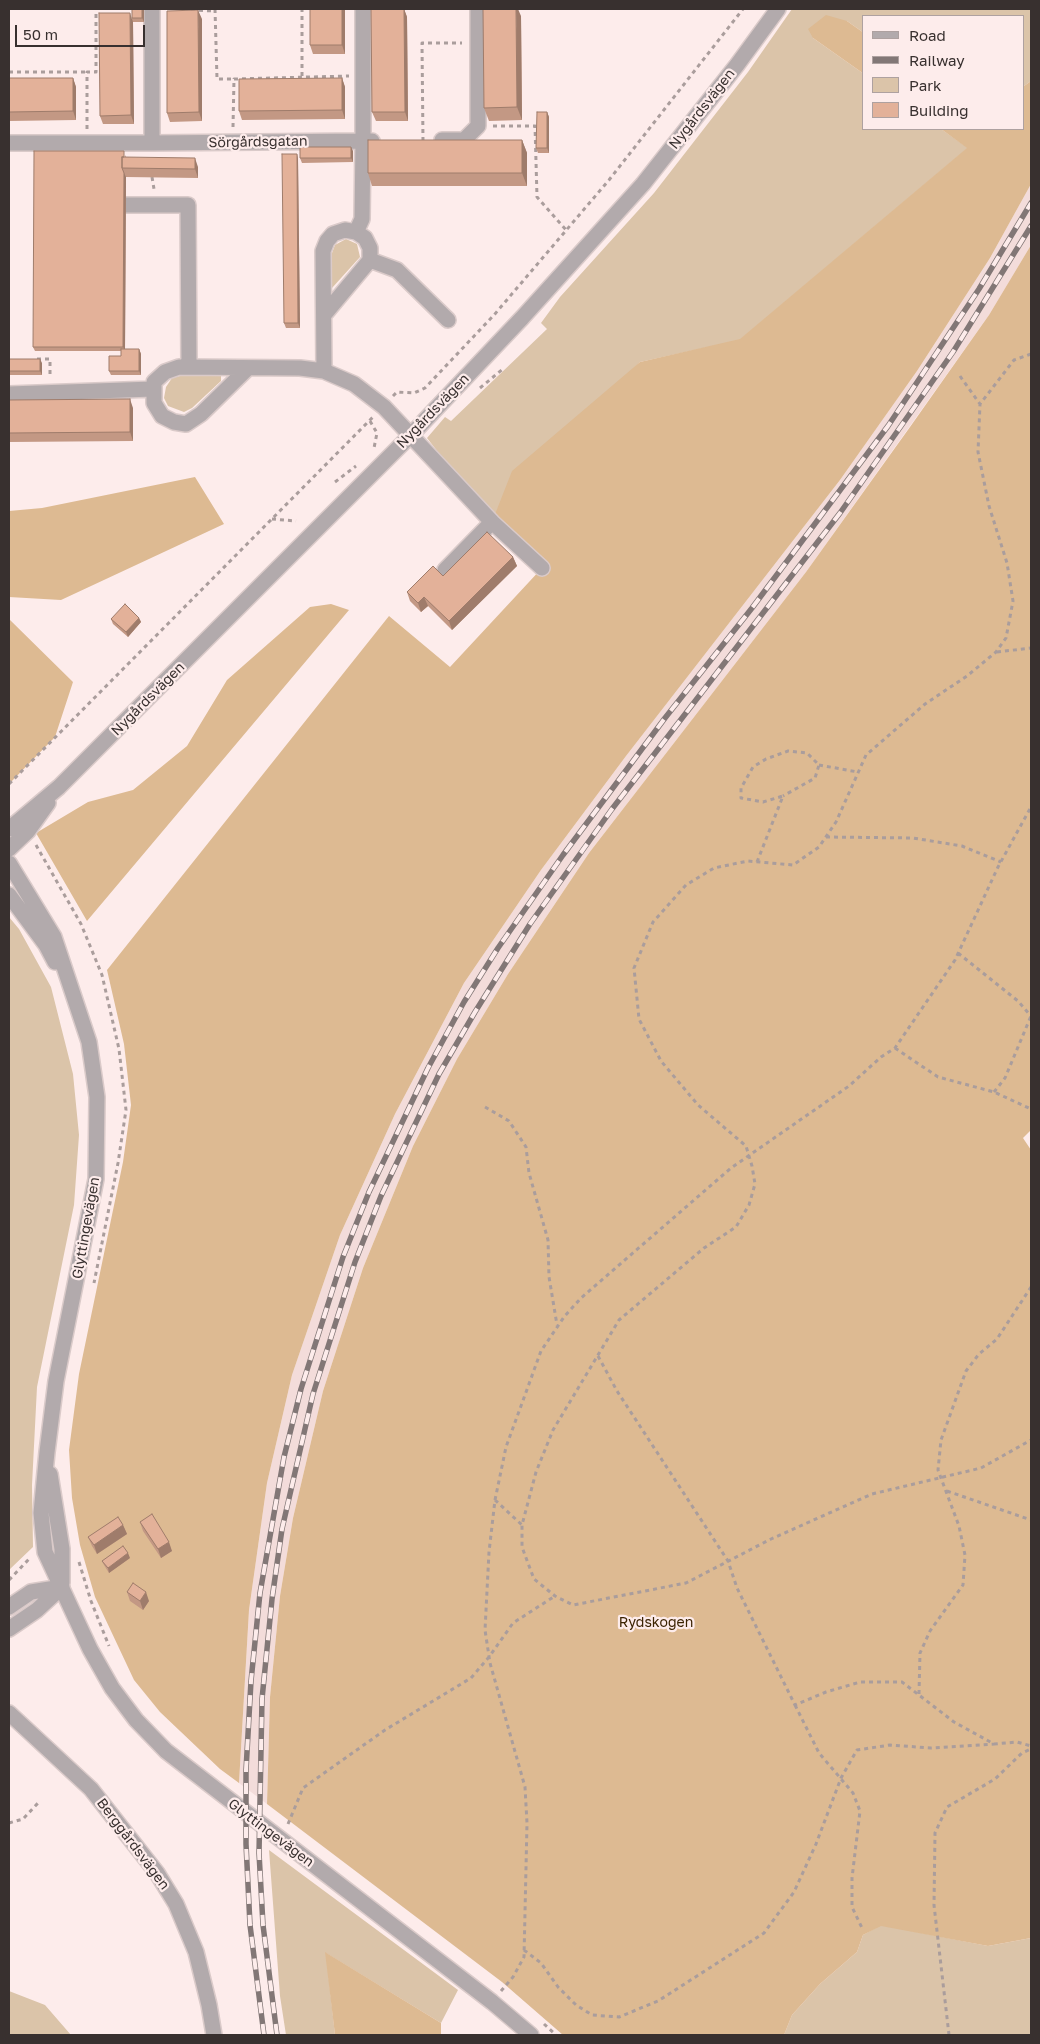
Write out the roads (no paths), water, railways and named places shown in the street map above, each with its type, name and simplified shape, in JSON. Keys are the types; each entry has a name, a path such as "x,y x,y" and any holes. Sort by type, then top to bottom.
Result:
{"street":[{"path":"152,9 152,143"},
{"path":"356,232 362,218 363,9"},
{"path":"423,141 464,140 478,126 478,9"},
{"name":"Nygårdsvägen","path":"9,829 59,787 411,435 522,318 643,184 737,65 778,9"},
{"name":"Sörgårdsgatan","path":"9,143 383,141"},
{"path":"93,206 188,205 190,367"},
{"path":"324,315 370,260 370,248 365,238 356,232 345,230 333,234 327,240 323,251 324,371"},
{"path":"370,260 397,270 448,320"},
{"path":"248,368 200,414 186,424 174,422 162,416 154,402 153,389 160,376 165,372 190,367 300,368 324,371 341,377 368,393 411,435 492,522 542,568"},
{"path":"9,394 153,389"},
{"path":"445,570 492,522"},
{"name":"Nygårdsvägen","path":"9,848 28,831 59,787"},
{"name":"Glyttingevägen","path":"9,863 54,937 89,1042 97,1097 96,1179 56,1381 47,1452 62,1549 62,1587 90,1649 112,1688 136,1720 166,1751 492,2002 531,2035"},
{"name":"Glyttingevägen","path":"10,897 46,945 78,1005"},
{"path":"9,1607 30,1592 62,1587"},
{"path":"9,1630 37,1610 62,1587"},
{"name":"Berggårdsvägen","path":"9,1713 91,1789 157,1873 176,1904 196,1952 214,2035"}],"railway":[{"path":"264,2035 250,1925 246,1844 246,1770 251,1681 260,1593 284,1457 301,1389 343,1257 369,1192 428,1068 464,1002 498,948 563,855 665,718 752,608 888,426 979,289 1031,203"},
{"path":"277,2035 263,1925 259,1853 262,1699 272,1599 282,1529 313,1394 355,1262 381,1196 439,1074 530,924 612,809 840,513 953,352 1031,226"}],"park label":[{"name":"Rydskogen","path":"656,1623"}]}
